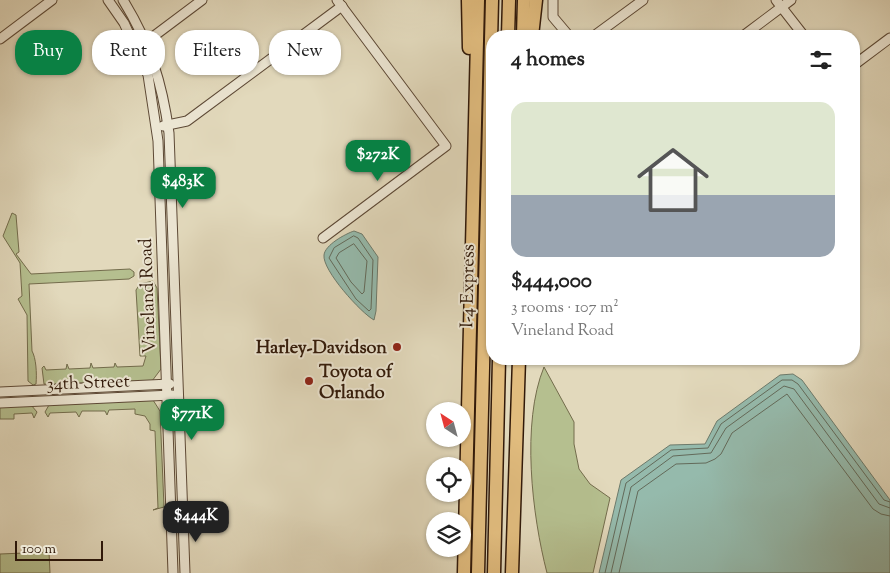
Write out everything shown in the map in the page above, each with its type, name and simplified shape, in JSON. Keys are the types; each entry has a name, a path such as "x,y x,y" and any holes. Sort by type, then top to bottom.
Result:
{"highway":[{"path":"468,0 474,178"},
{"path":"464,573 478,0"},
{"name":"I-4 Express","path":"491,30 492,0"},
{"path":"508,30 509,0"},
{"path":"523,30 524,0"},
{"path":"533,30 536,0"},
{"name":"I-4 Express","path":"478,573 486,246"},
{"path":"494,573 499,365"},
{"path":"512,573 519,365"}],"street":[{"path":"0,39 52,0"},
{"name":"Vineland Road","path":"108,0 124,23 148,75 156,126 173,573"},
{"name":"Vineland Road","path":"123,0 139,30"},
{"path":"162,30 202,0"},
{"path":"553,0 553,17 564,30"},
{"path":"602,30 643,0"},
{"path":"750,30 779,4 791,0"},
{"path":"156,126 168,126 187,121 339,3 446,146 323,238"},
{"path":"779,4 799,30"},
{"path":"860,60 890,38"},
{"name":"Vineland Road","path":"159,75 168,126 185,573"},
{"name":"34th Street","path":"0,392 178,384"},
{"name":"34th Street","path":"0,403 178,395"},
{"path":"171,516 183,515"}],"shaded area":[{"path":"12,213 16,215 19,252 16,254 31,274 130,269 134,272 134,276 129,279 29,284 32,351 36,371 36,384 33,385 28,381 27,315 18,299 22,296 20,263 3,236"},
{"path":"153,281 157,288 161,369 152,381 44,384 42,368 44,366 46,370 66,369 67,364 69,369 90,368 91,363 93,368 114,367 115,363 117,367 143,366 146,356 140,356 136,290 140,284"},
{"path":"544,367 574,422 574,444 579,469 590,484 610,498 593,573 547,573 537,524 531,469 533,415 537,390"},
{"path":"153,400 160,411 164,507 153,510 158,508 155,431 150,430 150,424 145,416 135,414 135,409 109,410 107,415 105,411 82,411 79,417 76,412 50,413 48,417 45,412 49,405"},
{"path":"31,405 37,412 34,418 32,413 14,414 14,419 0,419 0,407"},
{"path":"49,552 50,573 0,573 0,554"}],"water":[{"path":"354,231 362,234 378,257 374,320 360,309 343,290 325,262 324,255 328,247 341,237"},
{"path":"793,374 802,380 890,500 890,573 599,573 621,480 670,445 705,444 717,421 780,375"}],"place":[{"name":"Harley-Davidson","path":"397,347"},
{"name":"Toyota of Orlando","path":"309,381"}]}
